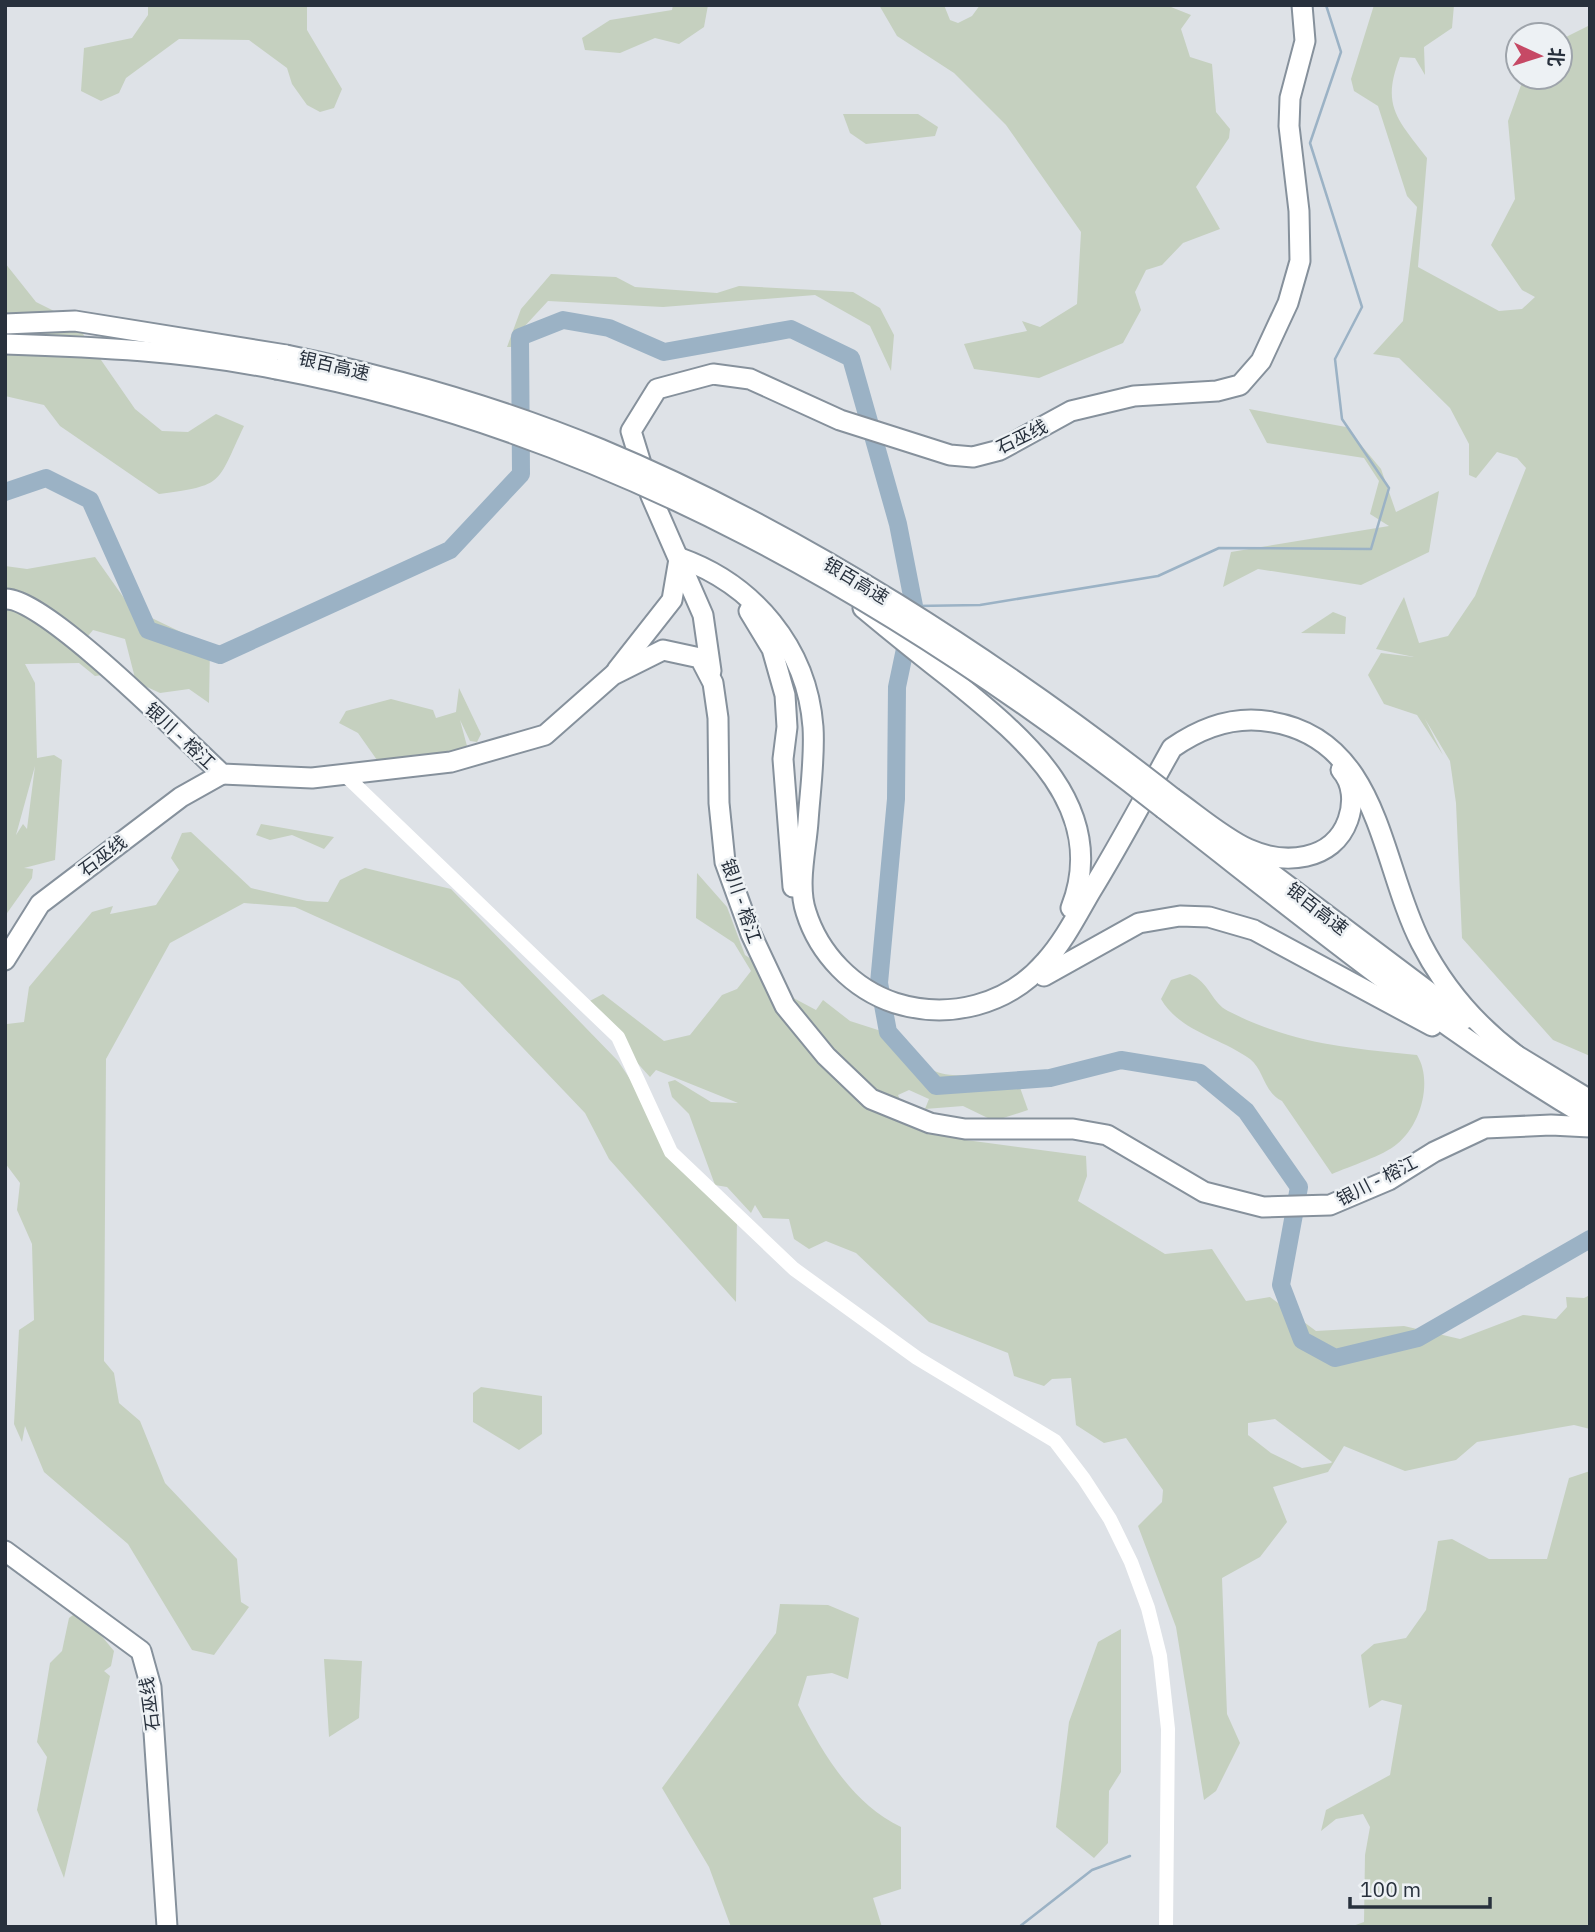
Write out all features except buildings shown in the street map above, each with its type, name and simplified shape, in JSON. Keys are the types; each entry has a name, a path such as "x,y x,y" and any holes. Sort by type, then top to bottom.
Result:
{"highway":[{"name":"石巫线","path":"680,558 652,496 631,431 657,389 713,374 750,379 840,420 950,455 973,457 1000,450 1071,411 1135,396 1217,391 1240,385 1261,361 1288,303 1300,261 1299,211 1289,126 1290,98 1305,41 1302,5"},
{"name":"银百高速","path":"5,324 75,321 281,362 418,401 560,449 708,515 839,589 991,683 1168,804 1404,976 1512,1062 1590,1118"},
{"name":"银百高速","path":"5,344 102,347 213,356 376,375 511,415 598,448 683,486 766,529 949,638 1055,709 1168,804"},
{"path":"613,675 672,600 680,558"},
{"path":"680,558 703,615 713,683"},
{"path":"680,558 728,589 764,635 777,664 785,695 787,727 783,759 798,913 822,960 836,977 901,1013 960,1017 988,1011 1012,1000 1044,976 1139,923 1180,916 1225,920 1254,930 1512,1062"},
{"path":"680,558 710,570 737,588 761,610 782,635 797,664 808,694 813,726 813,759 802,897 810,924 824,949 862,992"},
{"path":"839,589 1020,736 1058,785 1076,831 1081,863 1080,885 1054,951"},
{"name":"银川 - 榕江","path":"5,599 14,598 54,621 222,774 312,778 451,762 545,735 613,675 663,650 700,658 713,683 718,718 719,803 726,862 751,934 785,1006 826,1056 870,1099 930,1123 965,1129 1073,1129 1107,1135 1204,1192 1263,1207 1330,1205 1389,1180 1434,1152 1485,1128 1551,1125 1590,1127"},
{"path":"931,1014 997,998 1028,978 1054,951 1172,748 1193,734 1229,722 1254,720 1279,723 1304,731 1326,744 1353,771 1366,792 1406,907 1429,957 1474,1018 1512,1062"},
{"path":"1044,976 1061,956 1109,878 1179,754 1197,741 1219,733 1254,728 1300,738 1338,766 1349,783 1352,799 1347,823 1339,837 1320,852 1297,858 1248,849 1168,804"},
{"name":"石巫线","path":"5,960 40,904 181,797 222,774"},
{"name":"银百高速","path":"1512,1062 1590,1101"},
{"name":"石巫线","path":"5,1551 141,1651 151,1687 167,1927"}],"street":[{"path":"344,774 618,1037 671,1152 794,1269 917,1358 1055,1441 1084,1479 1110,1519 1131,1563 1148,1608 1160,1656 1168,1729 1166,1927"}],"green space":[{"path":"148,5 307,5 307,30 342,89 334,108 320,112 307,105 292,84 287,68 249,40 179,39 126,78 119,93 101,101 81,91 84,48 132,38 148,15"},
{"path":"673,5 708,5 704,27 679,44 655,38 620,53 585,50 582,38 610,20 672,10"},
{"path":"879,5 944,5 950,20 958,23 972,16 980,5 1166,5 1191,15 1181,29 1190,57 1212,64 1216,112 1230,129 1229,138 1196,187 1220,229 1183,243 1162,265 1146,270 1135,292 1141,310 1123,343 1039,378 974,369 964,344 1027,331 1022,321 1040,327 1077,304 1081,232 1006,125 954,73 897,36"},
{"path":"1374,5 1454,5 1452,28 1424,47 1425,75 1415,58 1400,57 1392,88 1392,100 1400,122 1427,158 1418,267 1499,311 1522,309 1535,297 1522,290 1491,245 1515,199 1508,121 1519,91 1574,91 1574,33 1590,25 1590,1056 1553,1040 1462,938 1456,803 1450,761 1425,719 1443,755 1417,715 1384,704 1368,675 1381,653 1414,657 1376,649 1404,597 1419,643 1448,636 1475,596 1526,468 1517,458 1497,452 1476,478 1469,475 1469,444 1450,408 1399,358 1373,354 1403,321 1417,207 1407,196 1378,106 1354,91 1351,79"},
{"path":"843,114 918,114 938,127 935,136 866,144 850,133"},
{"path":"5,263 36,302 74,321 135,409 162,431 188,432 216,414 244,426 216,479 196,488 159,494 60,426 44,405 5,396"},
{"path":"551,274 616,277 635,287 717,293 739,286 853,292 880,308 894,335 891,371 870,326 815,295 663,307 548,301 523,328 516,347 507,347 521,309"},
{"path":"1249,409 1346,427 1381,469 1396,512 1439,491 1429,552 1361,585 1258,569 1223,587 1231,552 1389,526 1370,514 1379,481 1364,458 1267,443"},
{"path":"95,557 131,608 210,646 209,703 189,689 160,693 136,682 125,639 93,630 79,647 103,675 95,676 79,663 25,664 35,683 37,758 54,755 62,760 55,860 24,868 33,869 32,878 5,916 5,566 27,569","holes":["35,766 27,829 23,824 16,835"]},
{"path":"1333,612 1346,617 1345,634 1301,633"},
{"path":"459,688 481,734 477,742 470,741 460,720 467,746 461,754 390,762 377,760 358,733 339,723 346,711 391,699 433,710 436,718 456,712"},
{"path":"261,824 334,837 324,849 292,835 270,840 256,835"},
{"path":"191,832 251,888 307,901 328,902 340,880 365,868 451,889 618,1061 708,1196 737,1217 736,1302 609,1159 585,1113 459,981 295,907 244,903 170,943 106,1059 104,1361 114,1373 119,1403 140,1421 165,1483 237,1559 241,1602 249,1607 214,1655 192,1650 128,1544 44,1472 25,1426 22,1442 14,1424 19,1330 34,1320 32,1244 17,1210 20,1183 5,1163 7,1024 24,1022 29,987 92,912 113,906 110,914 156,905 179,870 171,858 182,833"},
{"path":"697,873 727,907 745,955 760,965 769,985 816,1010 823,1000 850,1021 906,1039 917,1058 930,1069 943,1074 998,1078 1012,1086 1018,1082 1028,1110 994,1121 963,1106 925,1109 929,1099 909,1090 898,1095 904,1109 966,1140 1086,1156 1087,1176 1078,1201 1165,1254 1212,1249 1246,1301 1270,1297 1316,1331 1404,1326 1460,1339 1523,1315 1556,1319 1567,1307 1566,1297 1584,1298 1590,1295 1590,1429 1574,1425 1477,1442 1456,1460 1405,1471 1344,1446 1328,1472 1273,1487 1287,1522 1260,1557 1222,1578 1227,1714 1240,1743 1216,1791 1204,1800 1176,1627 1138,1526 1162,1502 1163,1490 1126,1438 1104,1443 1076,1425 1071,1378 1052,1379 1044,1386 1014,1376 1008,1353 929,1322 856,1253 826,1241 809,1249 794,1239 789,1219 763,1218 755,1205 751,1213 727,1187 715,1185 689,1114 672,1097 668,1082 675,1080 711,1102 738,1103 656,1070 650,1077 584,1004 603,994 664,1041 690,1035 722,995 737,989 751,971 734,943 696,918","holes":["1275,1419 1332,1462 1302,1468 1271,1453 1248,1435 1248,1423"]},
{"path":"1190,974 1202,982 1218,1003 1228,1011 1275,1031 1344,1047 1417,1055 1422,1066 1424,1090 1418,1114 1405,1136 1383,1153 1332,1174 1282,1101 1271,1093 1255,1064 1239,1052 1189,1027 1169,1010 1161,999 1171,980"},
{"path":"481,1387 542,1396 542,1434 519,1450 473,1422 473,1393"},
{"path":"1590,1471 1590,1927 1350,1927 1364,1922 1365,1855 1370,1827 1363,1814 1336,1819 1321,1831 1326,1810 1390,1775 1402,1705 1382,1700 1369,1708 1361,1655 1374,1644 1406,1638 1426,1610 1438,1541 1452,1539 1489,1559 1547,1559 1569,1478"},
{"path":"780,1604 828,1605 859,1618 848,1679 832,1673 807,1676 798,1705 817,1741 853,1791 883,1817 901,1827 901,1889 873,1898 882,1927 731,1927 709,1867 662,1788 776,1633"},
{"path":"80,1610 114,1651 111,1666 104,1671 110,1676 64,1878 37,1810 47,1757 37,1742 50,1663 62,1651 69,1618"},
{"path":"1121,1629 1121,1772 1109,1791 1108,1843 1094,1858 1056,1827 1069,1722 1098,1642"},
{"path":"324,1659 362,1661 359,1718 329,1737"}],"waterway":[{"path":"916,606 980,605 1158,576 1219,548 1371,549 1389,488 1342,419 1335,359 1362,307 1310,143 1341,52 1326,5"},
{"path":"5,492 46,478 90,500 148,630 220,655 450,550 521,474 520,337 563,320 609,328 664,352 791,329 851,358 898,524 914,606 897,687 896,799 879,983 888,1032 936,1086 1050,1078 1121,1060 1200,1073 1246,1111 1299,1187 1281,1285 1302,1340 1335,1358 1418,1338 1590,1239"},
{"path":"1019,1927 1092,1870 1130,1856"}]}
